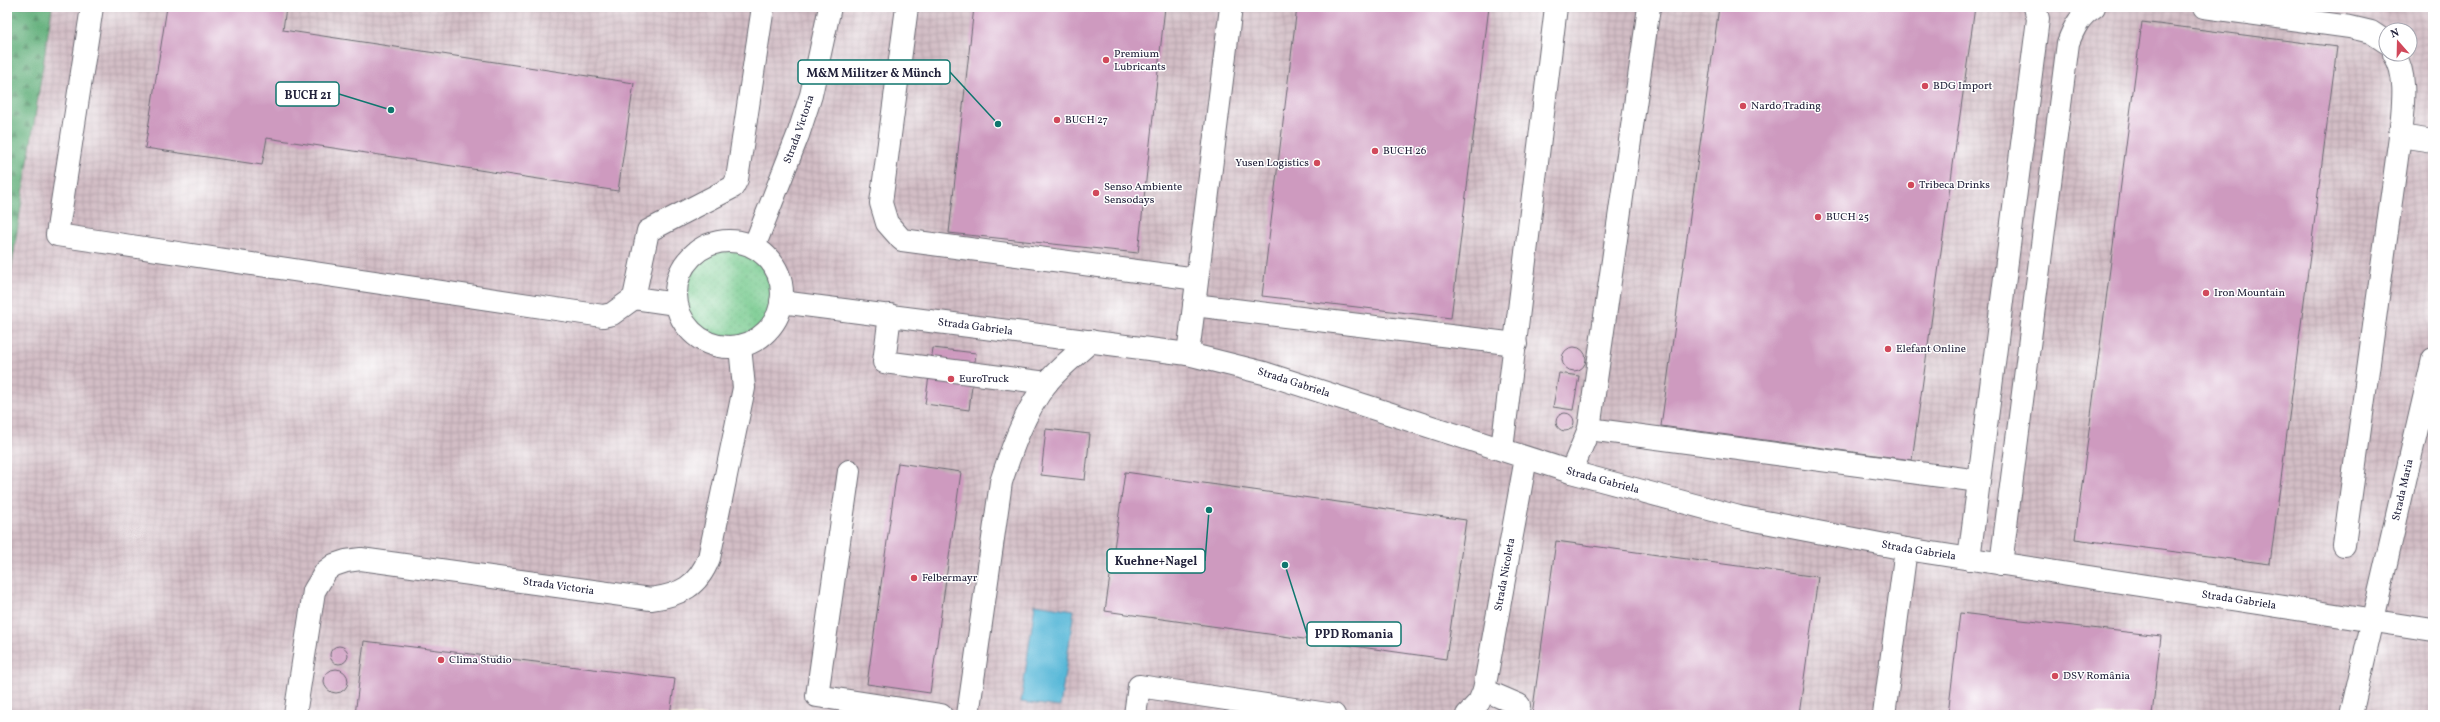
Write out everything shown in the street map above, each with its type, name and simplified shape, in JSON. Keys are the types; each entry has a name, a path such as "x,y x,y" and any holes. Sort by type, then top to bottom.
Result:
{"street":[{"path":"92,7 57,235 603,316 612,314 634,298 648,231 727,191 735,183 763,7"},
{"name":"Strada Victoria","path":"754,247 798,135 811,95 830,7"},
{"path":"907,7 881,203 887,223 902,240 1197,279"},
{"path":"1188,354 1231,7"},
{"path":"1502,449 1556,7"},
{"path":"1571,472 1589,429 1650,7"},
{"path":"1969,559 2038,19 2035,7"},
{"path":"2001,564 2068,43 2074,26 2084,13 2094,7"},
{"path":"2204,7 2350,27 2371,32 2378,37"},
{"path":"2344,545 2400,136 2403,102 2402,80 2396,62"},
{"path":"2400,136 2433,141"},
{"path":"720,242 738,242 754,247 767,257 776,270 781,286 781,302 772,325 752,342 740,346 719,346 699,339 685,324 676,304 676,287 681,271 690,257 704,247 720,242"},
{"path":"634,298 676,304"},
{"name":"Strada Gabriela","path":"781,302 1188,354 1264,373 1571,472 1739,517 1906,549 2433,630"},
{"path":"1194,305 1516,344"},
{"path":"890,315 884,362 1047,383"},
{"path":"968,715 1001,482 1010,453 1024,420 1047,383 1091,341"},
{"name":"Strada Victoria","path":"295,715 314,591 326,571 346,561 361,559 652,599 679,594 689,587 705,570 709,558 744,388 740,346"},
{"name":"Strada Maria","path":"2351,715 2433,359"},
{"path":"1589,429 1979,481"},
{"name":"Strada Nicoleta","path":"1467,715 1479,702 1484,690 1526,458"},
{"path":"849,471 817,696 941,715"},
{"path":"1884,715 1906,549"},
{"path":"1135,715 1139,686 1334,715"},
{"path":"1484,690 1518,705 1517,715"}],"shaded area":[{"path":"52,7 2433,7 2433,715 7,715 7,297"}],"green space":[{"path":"7,7 52,7 7,297"},
{"path":"729,241 749,245 766,257 778,274 782,294 778,314 766,331 749,343 729,347 709,343 692,331 680,314 676,294 680,274 692,257 709,245"}],"water":[{"path":"1035,604 1074,610 1060,707 1021,702"}],"building":[{"path":"167,7 286,7 283,30 634,83 618,191 267,138 262,165 145,148"},
{"name":"BUCH 27","path":"974,7 1165,7 1138,253 949,233"},
{"name":"BUCH 26","path":"1297,7 1489,7 1451,318 1262,296"},
{"name":"BUCH 25","path":"1719,7 1975,7 1912,460 1661,426"},
{"name":"Iron Mountain","path":"2142,22 2337,47 2270,564 2075,539"},
{"path":"1574,347 1579,348 1585,354 1585,364 1579,370 1574,371 1569,370 1563,364 1562,359 1563,354 1569,348"},
{"name":"EuroTruck","path":"933,348 976,353 969,410 925,404"},
{"path":"1559,373 1579,376 1573,410 1553,407"},
{"path":"1561,413 1569,413 1574,418 1572,429 1569,431 1561,431 1556,426 1556,418"},
{"path":"1046,429 1090,434 1085,480 1041,475"},
{"name":"Felbermayr","path":"898,463 961,472 930,693 867,684"},
{"path":"1125,472 1466,520 1446,659 1105,611"},
{"path":"1556,541 1818,577 1799,715 1532,715"},
{"name":"DSV România","path":"1960,613 2161,636 2152,715 1948,715"},
{"name":"Clima Studio","path":"364,641 675,679 670,715 355,715"},
{"path":"335,646 343,646 348,651 346,662 343,664 335,664 330,659 330,651"},
{"path":"336,669 341,670 347,676 347,686 341,692 336,693 331,692 325,686 324,681 325,676 331,670"}],"place":[{"name":"Premium Lubricants","path":"1106,60"},
{"name":"BDG Import","path":"1925,86"},
{"name":"Nardo Trading","path":"1743,106"},
{"name":"BUCH 21","path":"391,110"},
{"name":"BUCH 27","path":"1057,120"},
{"name":"M&M Militzer & Münch","path":"998,124"},
{"name":"BUCH 26","path":"1375,151"},
{"name":"Yusen Logistics","path":"1317,163"},
{"name":"Tribeca Drinks","path":"1911,185"},
{"name":"Senso Ambiente Sensodays","path":"1096,193"},
{"name":"BUCH 25","path":"1818,217"},
{"name":"Iron Mountain","path":"2206,293"},
{"name":"Elefant Online","path":"1888,349"},
{"name":"EuroTruck","path":"951,379"},
{"name":"Kuehne+Nagel","path":"1209,510"},
{"name":"PPD Romania","path":"1285,565"},
{"name":"Felbermayr","path":"914,578"},
{"name":"Clima Studio","path":"441,660"},
{"name":"DSV România","path":"2055,676"}]}
